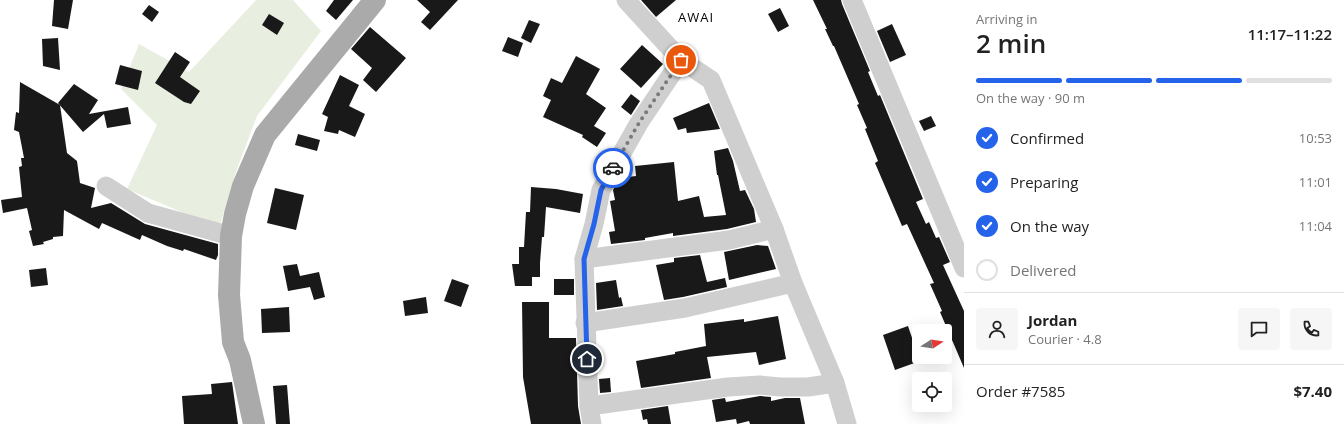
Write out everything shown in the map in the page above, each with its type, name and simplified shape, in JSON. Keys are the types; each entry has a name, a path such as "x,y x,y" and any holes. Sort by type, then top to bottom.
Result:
{"main road":[{"path":"254,424 240,360 233,342 229,295 231,236 235,214 243,186 265,135 375,0"}],"street":[{"path":"626,0 681,60 711,80 774,230 793,283 834,383 847,424"},
{"path":"852,0 964,268"},
{"path":"681,60 639,123 601,190 594,224 584,259 591,415 728,387 760,385 808,387 834,383"},
{"path":"106,186 148,213 231,236"},
{"path":"584,259 729,240 774,230"},
{"path":"586,323 685,308 793,283"}],"green space":[{"path":"256,0 293,0 321,31 257,116 237,169 219,228 127,189 157,125 121,89 139,44 189,72"}],"building":[{"path":"54,0 73,0 68,29 52,26"},
{"path":"334,0 353,0 336,20 326,11"},
{"path":"417,0 458,0 430,30 421,22 430,12"},
{"path":"641,0 676,0 656,17"},
{"path":"813,0 841,0 870,71 868,72 878,96 880,95 923,199 916,202 926,224 929,222 936,238 939,237 950,262 943,265 964,311 964,368 952,340 952,324 945,324 940,312 942,311 930,284 934,283 907,224 902,226 875,163 878,161 865,129 867,128 857,105 859,104 825,29 827,29"},
{"path":"149,5 159,12 152,22 142,14"},
{"path":"780,8 789,26 778,32 768,14"},
{"path":"269,14 284,23 277,35 262,25"},
{"path":"529,20 540,24 531,43 521,38"},
{"path":"892,24 906,55 890,62 877,31"},
{"path":"370,27 406,58 376,92 363,80 372,68 351,49"},
{"path":"508,37 523,43 518,57 502,51"},
{"path":"58,38 60,70 43,66 42,39"},
{"path":"642,45 663,64 641,88 620,69"},
{"path":"175,52 190,62 180,77 200,91 191,104 184,102 155,83"},
{"path":"576,56 600,69 586,94 606,108 594,126 606,133 597,147 582,137 583,135 543,117 551,100 543,96 551,78 562,83"},
{"path":"120,65 142,71 138,90 115,84"},
{"path":"340,75 359,85 349,106 365,114 355,137 339,130 338,134 324,131 328,117 322,114"},
{"path":"20,82 60,105 67,153 77,161 80,183 95,188 91,208 111,203 145,224 218,244 218,255 216,260 184,249 183,251 167,246 142,235 140,240 102,223 99,229 64,210 63,236 53,237 53,239 43,242 44,244 33,246 29,231 32,230 27,208 3,213 1,200 22,197 19,167 22,166 21,158 24,158 19,132 14,130 16,112 19,113"},
{"path":"74,84 98,100 89,114 128,107 131,124 107,128 104,114 83,132 58,103"},
{"path":"631,94 640,101 631,115 621,107"},
{"path":"709,103 720,129 687,133 686,128 678,130 673,118"},
{"path":"931,116 936,126 924,131 919,121"},
{"path":"298,134 320,140 317,151 295,145"},
{"path":"728,148 733,161 740,191 745,190 754,209 756,222 727,229 673,236 673,233 645,238 645,240 611,244 609,232 615,231 610,201 615,200 613,190 620,178 636,176 635,166 674,162 678,201 699,196 704,217 726,215 717,175 714,151"},
{"path":"531,187 556,189 583,194 580,213 546,207 544,237 542,237 540,277 532,277 532,286 515,286 512,264 519,264 519,247 524,247 526,212 530,212"},
{"path":"275,188 304,195 296,230 267,223"},
{"path":"757,245 768,246 776,269 729,280 724,252"},
{"path":"700,255 707,282 725,278 727,287 664,300 656,265 674,262 674,258"},
{"path":"297,264 300,276 319,272 325,297 314,300 310,287 288,291 283,266"},
{"path":"46,268 48,285 31,287 29,270"},
{"path":"452,279 469,285 461,307 444,301"},
{"path":"554,279 574,279 574,295 554,295"},
{"path":"616,280 619,298 621,297 623,306 597,310 596,283"},
{"path":"426,297 428,313 405,316 403,301"},
{"path":"522,302 549,302 549,338 576,338 578,406 581,424 531,424 523,377"},
{"path":"289,307 290,332 262,333 261,309"},
{"path":"778,316 786,359 759,365 756,352 707,357 711,378 641,388 636,361 675,354 675,352 706,346 704,324 744,319 744,322"},
{"path":"908,326 912,338 912,364 895,370 883,335"},
{"path":"610,378 611,392 600,393 599,379"},
{"path":"232,382 238,424 184,424 182,396 212,394 211,384"},
{"path":"287,385 290,424 276,424 273,386"},
{"path":"760,396 771,397 771,401 785,398 800,398 805,424 750,424 749,421 737,424 736,419 716,422 712,400 725,398 726,402"},
{"path":"668,406 671,424 648,424 647,419 643,420 641,410"}],"way so far":[{"path":"613,168 639,123 681,60"}],"district":[{"name":"AWAI","path":"696,17"}],"route":[{"path":"587,359 584,259 594,224 601,190 613,168"}]}
